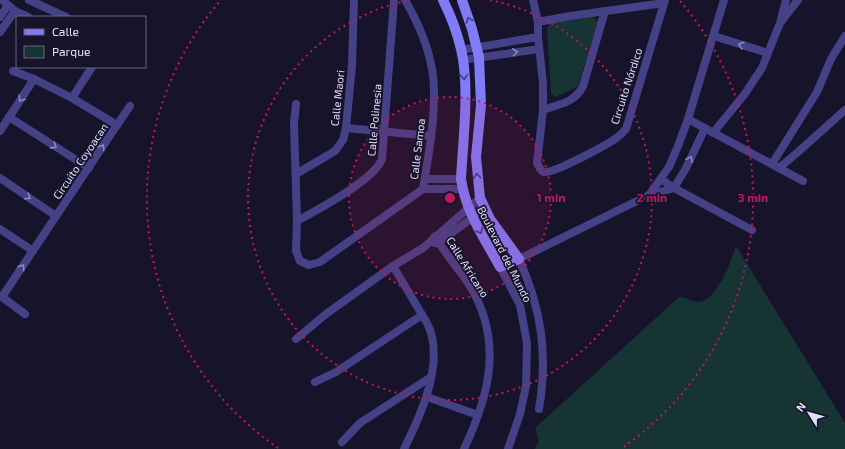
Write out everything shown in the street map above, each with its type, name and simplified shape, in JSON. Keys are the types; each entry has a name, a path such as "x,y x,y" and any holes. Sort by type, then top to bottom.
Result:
{"street":[{"path":"29,0 64,16"},
{"name":"Calle Maori","path":"296,174 335,151 343,140 346,128 352,65 354,0"},
{"name":"Calle Polinesia","path":"298,221 334,200 380,166 382,159 394,0"},
{"name":"Calle Samoa","path":"298,221 296,251 300,260 305,264 309,266 314,265 423,188 431,136 434,96 432,70 420,27 405,0"},
{"name":"Boulevard del Mundo","path":"443,0 456,31 462,55 465,91 461,179 462,189 470,214 520,305 527,343 526,386 520,414 508,449"},
{"name":"Boulevard del Mundo","path":"462,0 478,52 481,106 476,157 482,202 499,232 519,259 532,290 540,319 544,361 539,409"},
{"name":"Circuito Nórdico","path":"532,0 538,22 538,37 543,83 543,110 537,163 540,169 545,172 551,172 579,159 620,135 626,129 665,1"},
{"path":"649,195 674,158 688,119 724,0"},
{"path":"714,133 744,95 762,68 780,23 786,0"},
{"path":"780,23 798,0"},
{"path":"538,22 665,1"},
{"path":"0,17 5,3 15,11 26,16"},
{"path":"0,32 15,11"},
{"path":"543,110 571,100 580,92 604,11"},
{"path":"714,36 768,53"},
{"path":"775,166 817,92 831,59 845,36"},
{"path":"462,55 538,37"},
{"path":"478,52 539,49"},
{"path":"72,98 91,68"},
{"name":"Circuito Coyoacan","path":"1,296 33,251 117,125 72,98 34,79 13,71"},
{"path":"0,131 34,79"},
{"path":"296,104 294,124 298,221"},
{"path":"117,125 130,106"},
{"path":"775,166 845,110"},
{"path":"9,117 88,168"},
{"path":"688,119 803,181"},
{"path":"346,128 431,136"},
{"path":"500,267 649,195 674,188 686,168 705,128"},
{"path":"0,178 56,216"},
{"path":"425,179 461,179"},
{"path":"661,179 674,188 752,230"},
{"path":"423,188 462,189"},
{"path":"296,339 326,314 393,266 437,239 470,214 482,202"},
{"path":"0,229 33,251"},
{"name":"Calle Africano","path":"437,239 470,287 481,309 488,329 491,351 486,390 478,415 464,449"},
{"path":"393,266 431,330 434,344 431,377 427,397 404,449"},
{"path":"1,296 25,314"},
{"path":"315,382 336,372 422,315"},
{"path":"342,442 360,423 431,377"},
{"path":"427,397 478,415"}],"green space":[{"path":"590,17 598,21 578,86 556,97 551,94 548,27 550,23"},
{"path":"736,246 845,423 845,449 535,449 539,441 535,428 679,297 699,302 712,294 723,278"}]}
